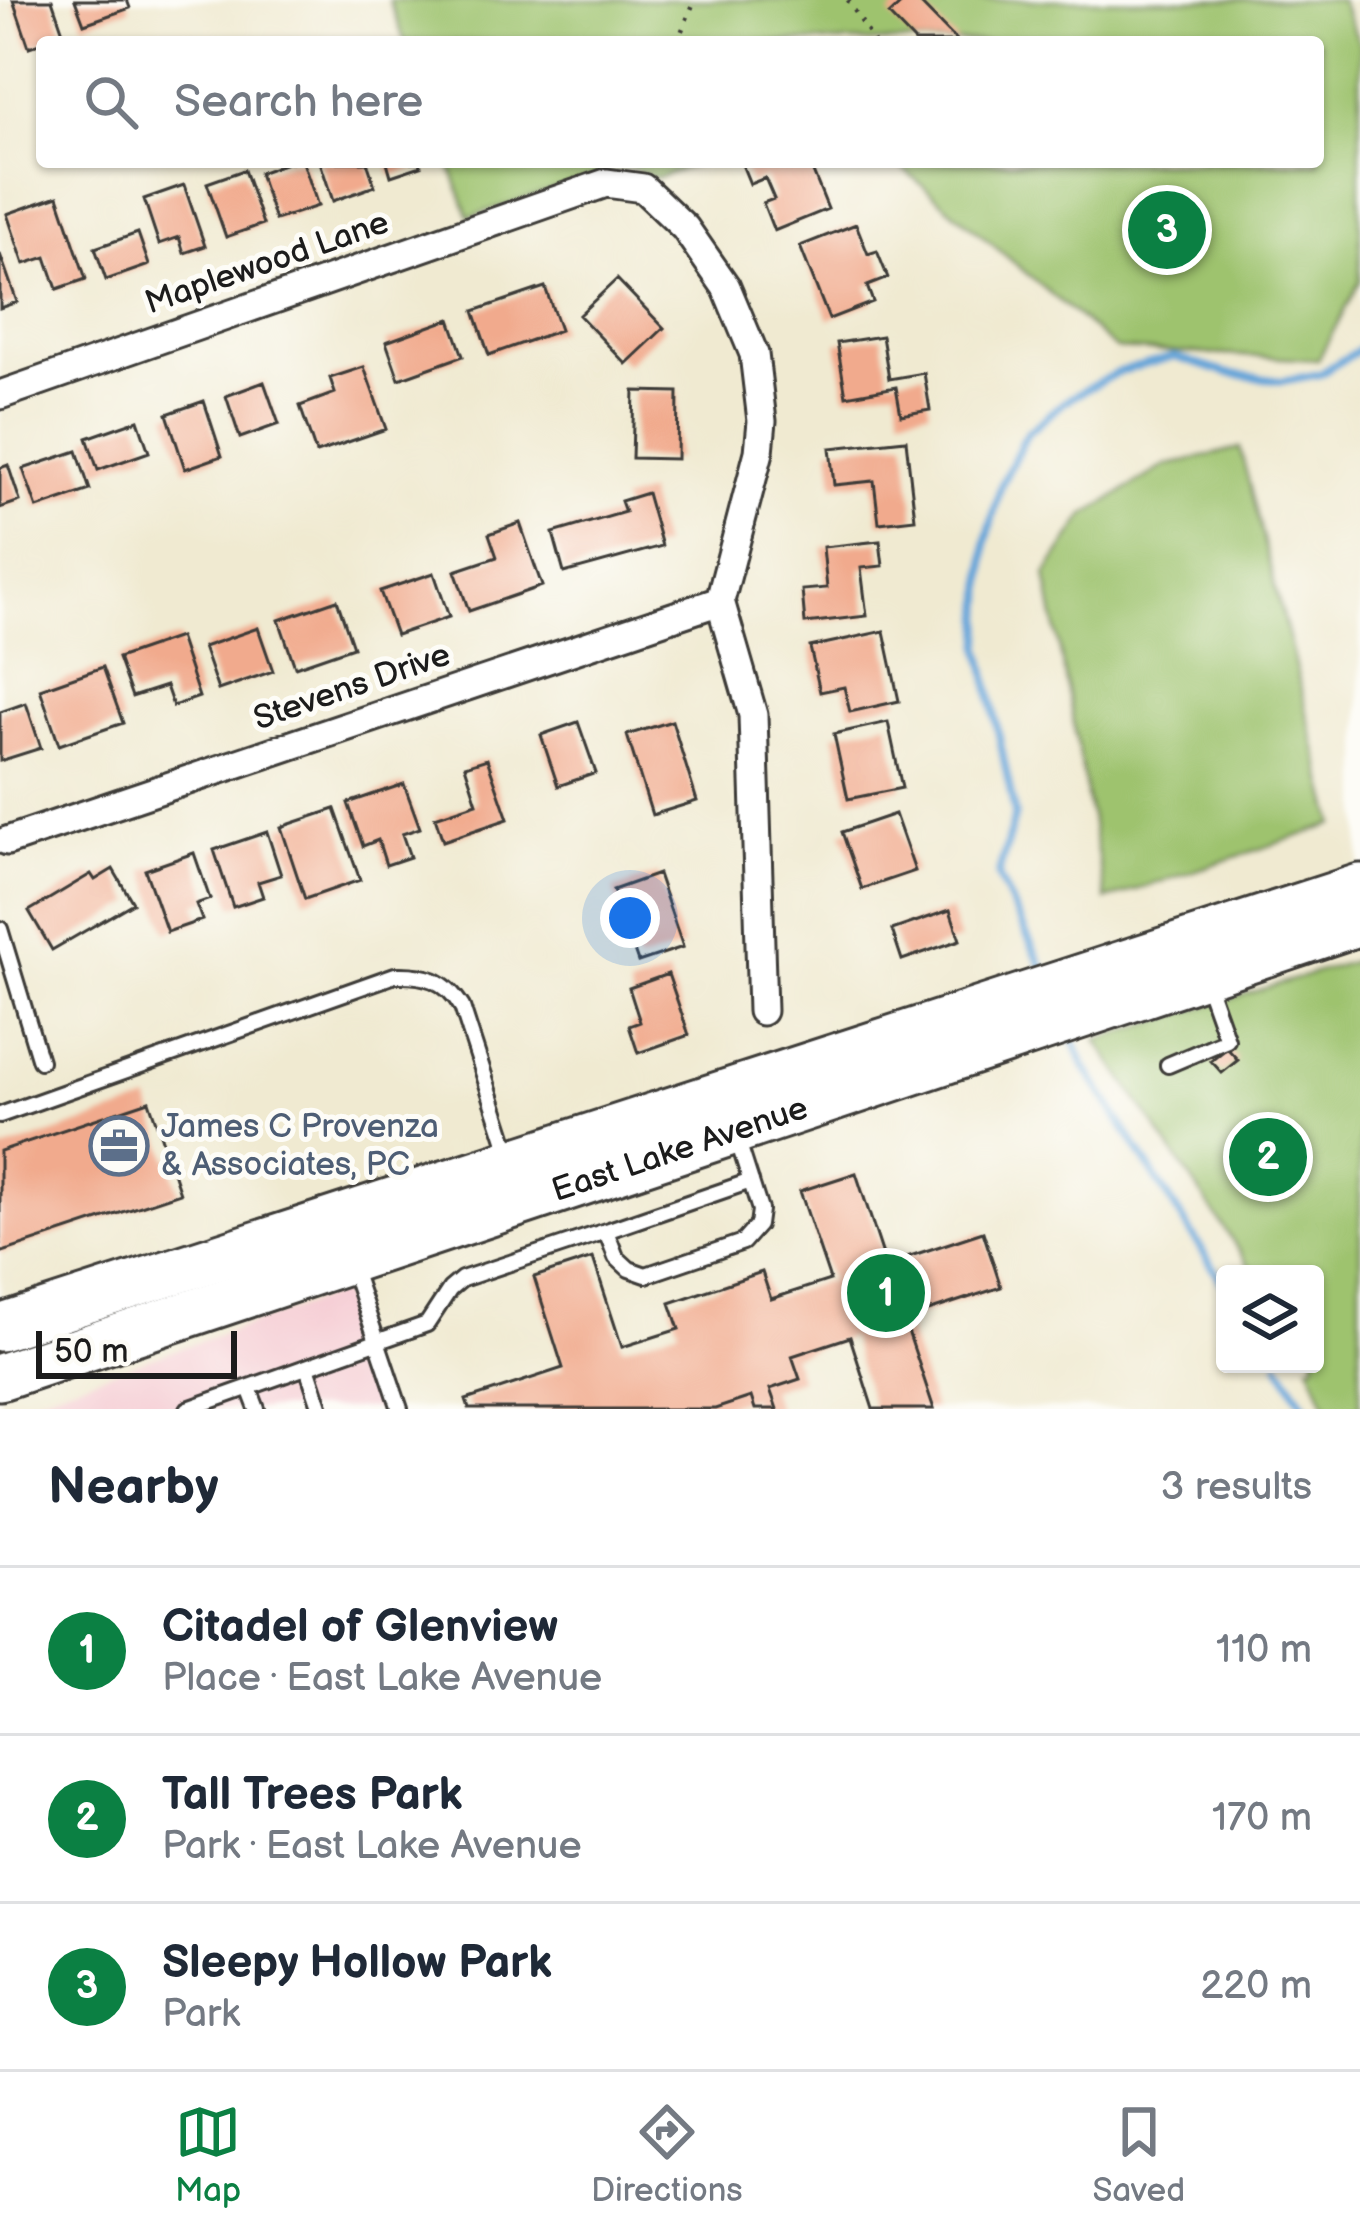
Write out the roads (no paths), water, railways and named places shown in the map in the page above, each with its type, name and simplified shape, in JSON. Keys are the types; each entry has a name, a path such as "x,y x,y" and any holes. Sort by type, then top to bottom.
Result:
{"main road":[{"name":"East Lake Avenue","path":"7,1323 512,1160 1092,993 1360,886"},
{"name":"East Lake Avenue","path":"1092,993 1204,973 1360,922"},
{"name":"East Lake Avenue","path":"0,1377 734,1130 1030,1013"}],"street":[{"name":"Maplewood Lane","path":"0,395 606,183 628,183 643,188 708,257 754,354 762,421 759,452 720,602"},
{"name":"Stevens Drive","path":"7,841 720,602"},
{"path":"720,602 753,715 762,1011"}],"lane":[{"path":"0,929 40,1061"},
{"path":"1168,1065 1227,1040 1204,973"},
{"path":"0,1115 394,975 418,974 444,986 462,1007 512,1160"},
{"path":"606,1231 616,1257 628,1269 646,1275 742,1243 758,1225 760,1210 734,1130"},
{"path":"188,1409 427,1324 462,1279 751,1180"},
{"path":"349,1259 400,1409"},
{"path":"307,1367 321,1409"},
{"path":"249,1388 257,1409"}],"waterway":[{"path":"1046,974 998,876 1015,815 981,647 986,543 1001,485 1027,433 1067,400 1118,372 1174,357 1226,373 1281,381 1320,374 1360,349"},
{"path":"1070,1032 1085,1067 1216,1272"},
{"path":"1285,1373 1307,1409"}],"place":[{"name":"Sleepy Hollow Park","path":"1167,230"},
{"name":"James C Provenza & Associates, PC","path":"119,1146"},
{"name":"Tall Trees Park","path":"1268,1157"},
{"name":"Citadel of Glenview","path":"886,1293"}]}
